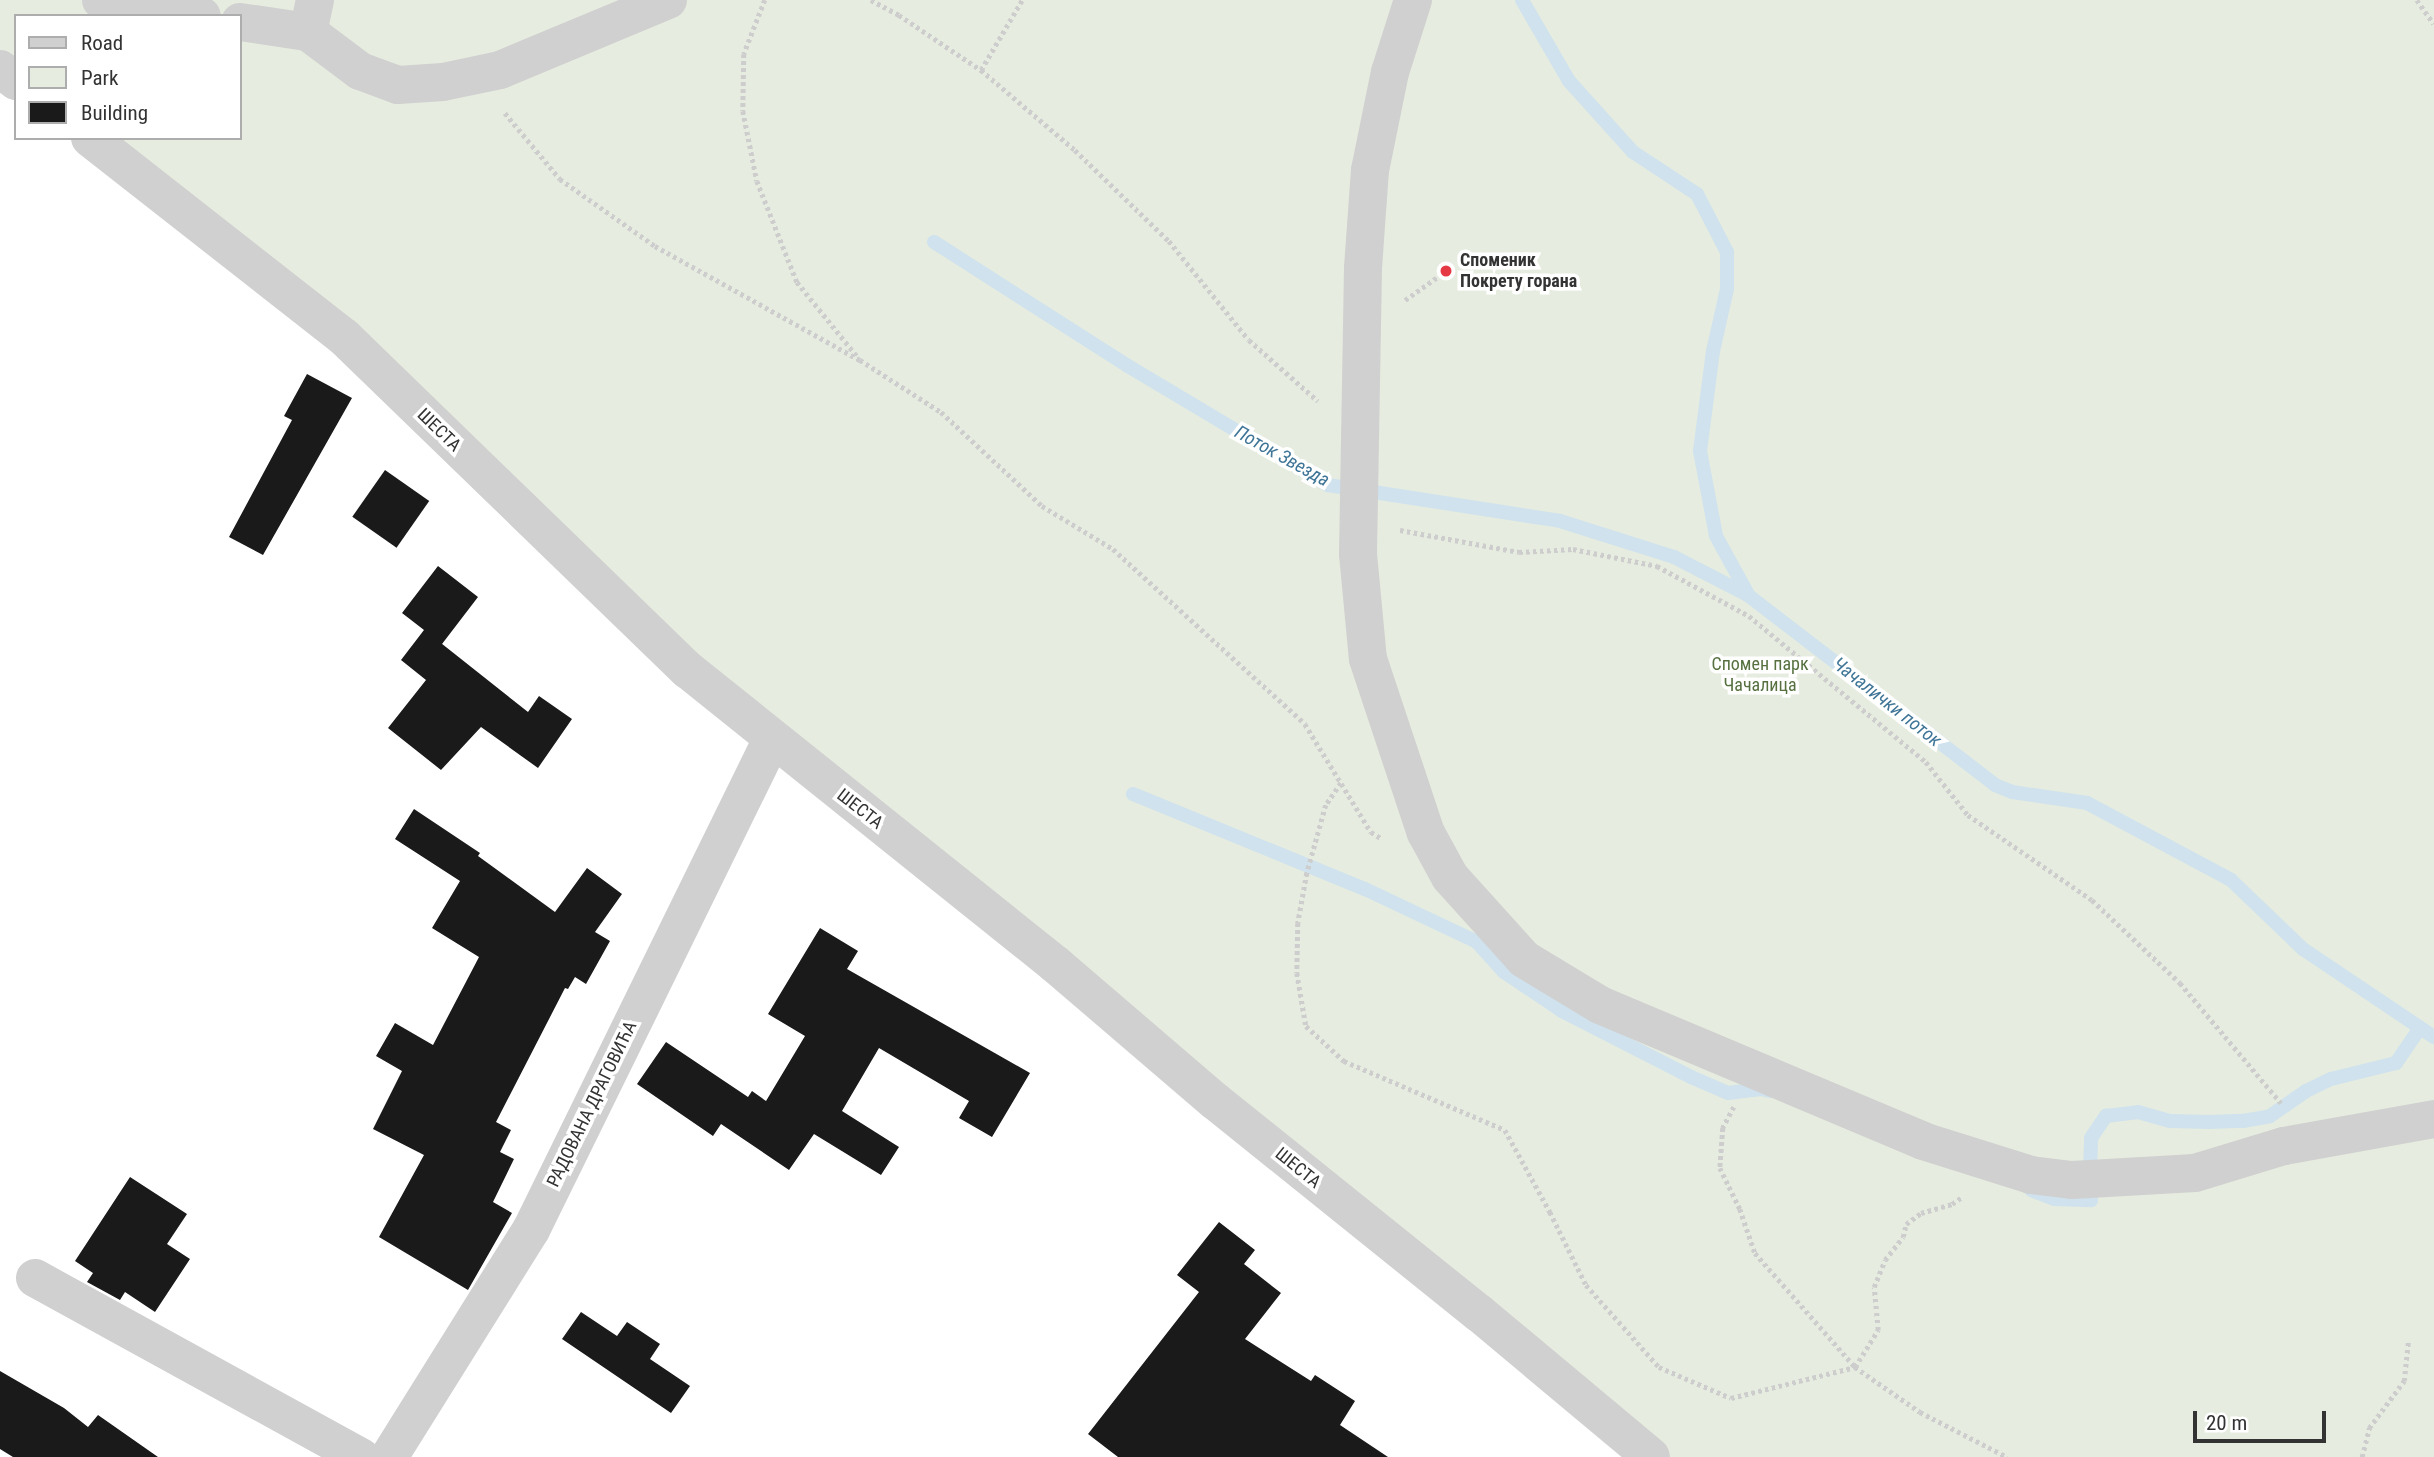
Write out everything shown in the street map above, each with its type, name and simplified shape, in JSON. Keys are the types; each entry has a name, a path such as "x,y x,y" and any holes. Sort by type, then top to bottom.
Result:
{"street":[{"path":"101,0 189,14"},
{"path":"242,22 312,16 360,71 398,85 443,82 500,70 668,0"},
{"path":"1413,0 1390,72 1370,170 1363,268 1358,554 1368,659 1395,748 1426,833 1450,877 1524,959 1600,1005 1923,1141 2045,1177 2073,1180 2195,1173 2284,1146 2434,1119"},
{"name":"ШЕСТА","path":"93,140 344,337 688,670 1055,964 1215,1101 1479,1313 1650,1457"},
{"name":"РАДОВАНА ДРАГОВИЋА","path":"389,1457 531,1230 772,739"},
{"path":"34,1278 361,1457"}],"path":[{"path":"765,0 744,54 743,111 757,181 797,282 860,360"},
{"path":"871,0 899,15 981,71 1075,150 1169,241 1249,340 1315,398"},
{"path":"981,71 1022,0"},
{"path":"2417,0 2434,24"},
{"path":"473,74 560,178 655,246 860,360 941,412 1042,506 1113,549 1305,724 1371,832 1394,845"},
{"path":"1358,501 1519,552 1573,549 1657,566 1749,617 1926,762 1968,815 2092,900 2180,983 2278,1100"},
{"path":"1341,783 1326,805 1307,873 1298,923 1297,973 1306,1026 1344,1060 1505,1130 1586,1285 1659,1367 1731,1398 1855,1367 1878,1330 1874,1287 1885,1260 1903,1237 1906,1224 1921,1213 1952,1204 1967,1194"},
{"path":"1735,1105 1723,1128 1720,1168 1740,1209 1755,1253 1855,1367 1920,1412 2007,1457"},
{"path":"2362,1457 2369,1428 2404,1381 2408,1342"}],"green space":[{"name":"Спомен парк Чачалица","path":"0,0 2434,0 2434,1457 1650,1457 772,739 344,337 91,140 242,140 242,14 14,14 14,80 0,70"}],"building":[{"path":"307,374 352,398 263,555 229,537 292,420 284,416"},
{"path":"385,470 429,501 397,548 352,517"},
{"path":"438,566 478,597 442,644 528,712 539,696 572,719 538,768 481,727 441,770 388,728 426,680 401,660 424,630 402,613"},
{"path":"414,809 480,853 478,856 555,912 587,868 622,894 595,932 610,941 586,984 575,977 568,989 565,988 496,1122 511,1130 500,1152 514,1159 493,1202 512,1213 468,1290 379,1237 424,1155 373,1129 402,1071 376,1056 395,1023 433,1045 479,957 432,928 460,881 395,839"},
{"path":"820,928 858,951 847,969 1030,1073 992,1137 959,1118 969,1101 879,1048 842,1111 899,1147 881,1175 814,1134 789,1170 721,1124 713,1136 637,1084 666,1042 748,1097 752,1091 766,1101 805,1036 768,1014"},
{"path":"130,1177 187,1214 167,1244 190,1259 155,1312 125,1292 120,1300 87,1282 93,1273 75,1261"},
{"path":"1219,1222 1255,1250 1244,1264 1281,1293 1245,1339 1311,1381 1315,1375 1355,1401 1340,1425 1388,1457 1118,1457 1088,1434 1199,1292 1177,1275"},
{"path":"581,1312 617,1336 627,1322 660,1344 650,1359 690,1386 671,1413 562,1339"},
{"path":"0,1371 64,1408 88,1427 98,1415 158,1457 13,1457 0,1449"}],"waterway":[{"name":"Чачалички поток","path":"1522,0 1569,81 1633,152 1697,194 1727,252 1727,289 1713,351 1700,451 1716,536 1749,596 1995,785 2012,792 2087,803 2231,880 2303,949 2434,1037"},
{"name":"Поток Звезда","path":"934,242 1128,366 1328,485 1560,521 1674,557 1748,595"},
{"path":"1133,794 1365,889 1477,942 1504,972 1562,1011 1691,1077 1728,1093 1761,1089 1770,1091"},
{"path":"2090,1171 2091,1138 2106,1116 2138,1112 2170,1121 2210,1122 2243,1121 2270,1116 2306,1091 2331,1079 2396,1063 2420,1028"},
{"path":"2031,1190 2054,1199 2091,1200 2091,1191"}],"place":[{"name":"Споменик Покрету горана","path":"1446,271"}]}
